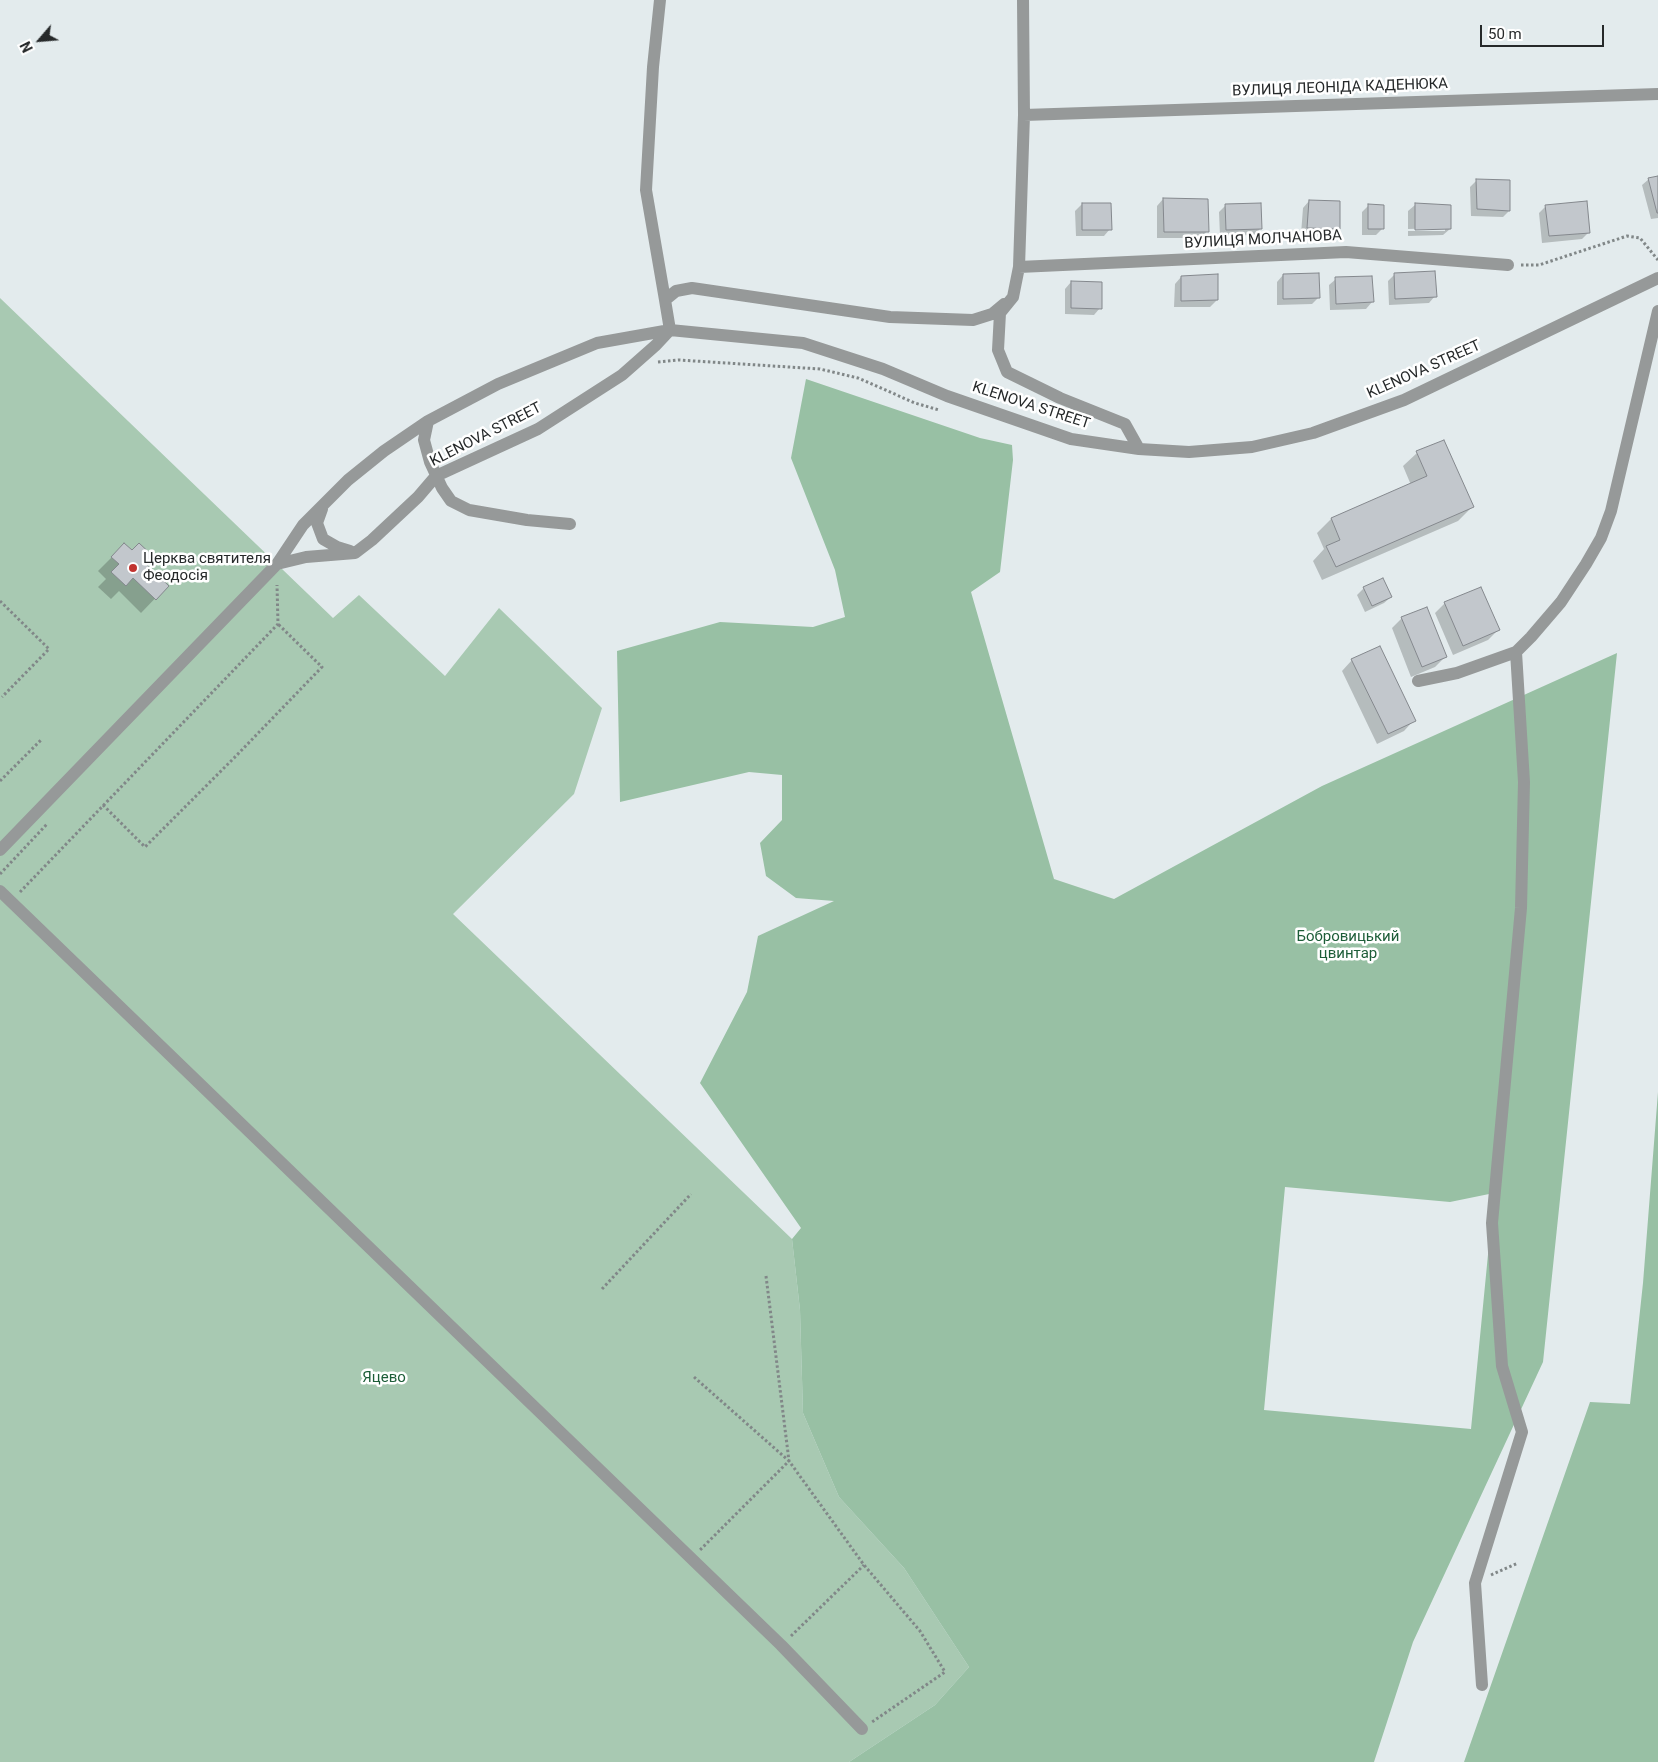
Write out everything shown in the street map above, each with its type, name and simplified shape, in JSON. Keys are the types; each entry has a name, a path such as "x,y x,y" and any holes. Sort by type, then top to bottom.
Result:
{"street":[{"path":"660,0 653,67 646,190 670,330"},
{"path":"1023,0 1024,115 1019,267 1013,297 1000,313 998,350 1008,372 1060,398 1126,424 1139,450"},
{"name":"ВУЛИЦЯ ЛЕОНІДА КАДЕНЮКА","path":"1024,115 1658,94"},
{"name":"ВУЛИЦЯ МОЛЧАНОВА","path":"1019,267 1346,252 1508,264"},
{"name":"KLENOVA STREET","path":"0,850 277,564 303,525 348,480 384,451 428,420 498,384 597,343 670,330 803,343 883,369 947,396 1071,439 1139,450 1189,452 1252,447 1313,433 1404,400 1658,278"},
{"path":"665,300 676,292 692,288 890,317 973,320 992,314 1013,297"},
{"path":"1418,681 1457,673 1516,652 1561,602 1586,564 1601,538 1611,511 1658,311"},
{"name":"KLENOVA STREET","path":"355,553 372,540 418,497 436,476 538,429 622,375 670,330"},
{"path":"428,420 424,440 430,462 442,488 451,501 469,510 527,520 570,524"},
{"path":"324,504 317,523 323,539 337,547 355,553"},
{"path":"277,564 306,557 355,553"},
{"path":"1482,1685 1475,1583 1522,1432 1502,1366 1492,1223 1521,908 1524,782 1516,652"},
{"path":"0,891 781,1645 862,1729"}],"path":[{"path":"1508,264 1538,264 1627,236 1640,238 1658,260"},
{"path":"633,365 679,360 820,369 858,378 915,403 943,411"},
{"path":"103,805 145,847 322,667 278,624 277,564"},
{"path":"0,602 49,649 2,698"},
{"path":"11,901 278,624"},
{"path":"0,781 42,739"},
{"path":"602,1289 691,1194"},
{"path":"766,1276 789,1462"},
{"path":"694,1377 789,1462 864,1565 920,1631 945,1672 862,1729"},
{"path":"691,1558 789,1462"},
{"path":"1475,1583 1518,1563"},
{"path":"781,1645 864,1565"}],"green space":[{"name":"Яцево","path":"0,298 333,618 359,595 445,676 499,608 602,708 574,794 453,914 792,1239 800,1310 803,1413 839,1497 904,1568 969,1667 935,1705 849,1762 0,1762"},
{"name":"Бобровицький цвинтар","path":"806,379 980,438 1012,445 1013,460 1000,572 971,592 1054,879 1114,899 1322,786 1617,653 1543,1362 1413,1642 1374,1762 849,1762 935,1705 969,1667 904,1568 839,1497 803,1413 800,1310 792,1239 801,1228 700,1083 747,992 758,936 834,901 796,898 766,876 760,843 782,820 782,775 749,772 620,802 617,651 720,622 813,627 845,617 835,570 791,458","holes":["1285,1187 1450,1202 1494,1193 1471,1429 1264,1410"]},
{"path":"1658,1092 1658,1762 1464,1762 1590,1402 1630,1404 1643,1283"}],"building":[{"path":"1658,176 1658,213 1657,213 1648,178"},
{"path":"1476,179 1510,180 1510,211 1477,209"},
{"path":"1163,198 1208,199 1209,232 1164,232"},
{"path":"1309,200 1340,201 1340,229 1307,228"},
{"path":"1587,201 1590,233 1549,236 1545,205"},
{"path":"1082,203 1111,203 1112,230 1082,230"},
{"path":"1261,203 1262,229 1226,230 1225,204"},
{"path":"1415,203 1451,205 1451,229 1415,230"},
{"path":"1368,204 1384,205 1384,229 1368,229"},
{"path":"1435,271 1437,297 1395,299 1394,273"},
{"path":"1319,273 1320,298 1283,299 1283,274"},
{"path":"1218,274 1218,300 1181,301 1181,276"},
{"path":"1372,276 1374,302 1336,304 1335,277"},
{"path":"1071,281 1102,282 1102,309 1071,308"},
{"path":"1444,440 1474,507 1336,567 1326,546 1340,540 1331,518 1427,476 1416,451"},
{"name":"Церква святителя Феодосія","path":"124,543 132,550 139,543 154,557 146,564 169,586 156,600 133,578 126,586 111,572 119,564 111,557"},
{"path":"1383,578 1392,597 1372,606 1363,587"},
{"path":"1481,587 1500,630 1463,646 1444,602"},
{"path":"1427,607 1447,657 1422,667 1401,617"},
{"path":"1380,646 1416,721 1388,734 1351,659"}],"place":[{"name":"Церква святителя Феодосія","path":"133,568"}]}
